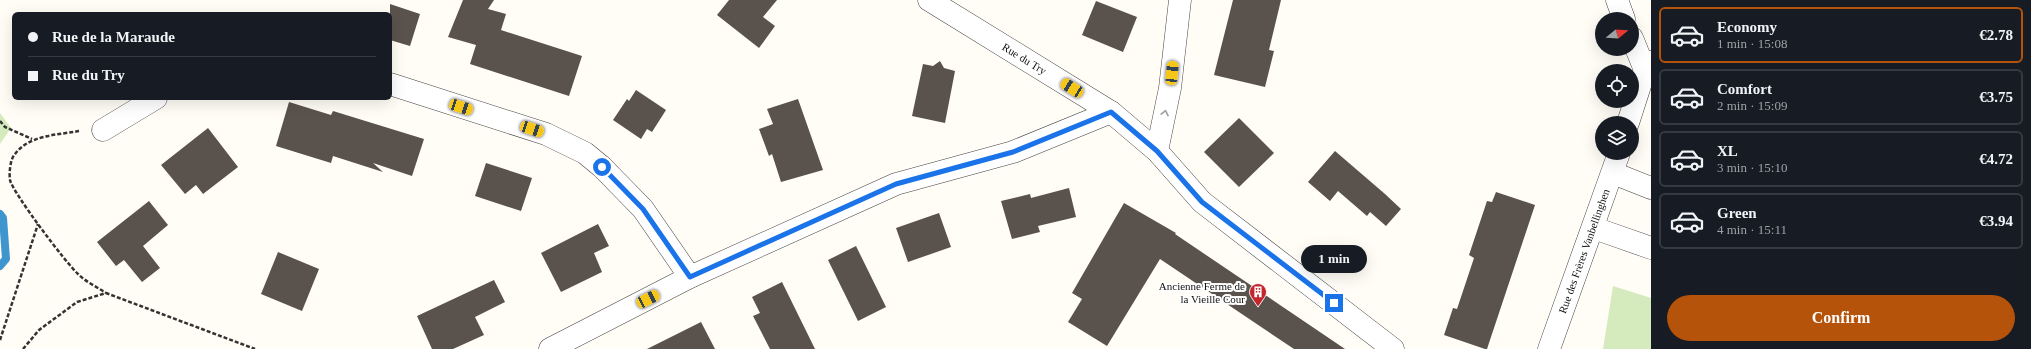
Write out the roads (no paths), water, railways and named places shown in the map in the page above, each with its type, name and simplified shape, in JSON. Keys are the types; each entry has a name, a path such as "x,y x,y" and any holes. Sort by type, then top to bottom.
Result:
{"street":[{"name":"Rue du Try","path":"929,0 1111,112 1157,151 1202,202 1394,349"},
{"path":"1157,151 1170,88 1180,0"},
{"path":"1617,0 1621,12"},
{"path":"1630,116 1648,66 1639,50"},
{"path":"392,85 546,134 585,153 602,167 643,209 690,277"},
{"path":"103,130 153,100"},
{"path":"550,349 690,277 896,184 1013,152 1111,112"},
{"path":"1616,163 1651,188"},
{"name":"Rue des Frères Vanbellinghen","path":"1549,349 1594,228 1616,163"},
{"path":"1594,228 1651,248"}],"waterway":[{"path":"0,214 3,218 6,259 0,266"}],"place":[{"name":"Ancienne Ferme de la Vieille Cour","path":"1258,307"}]}
